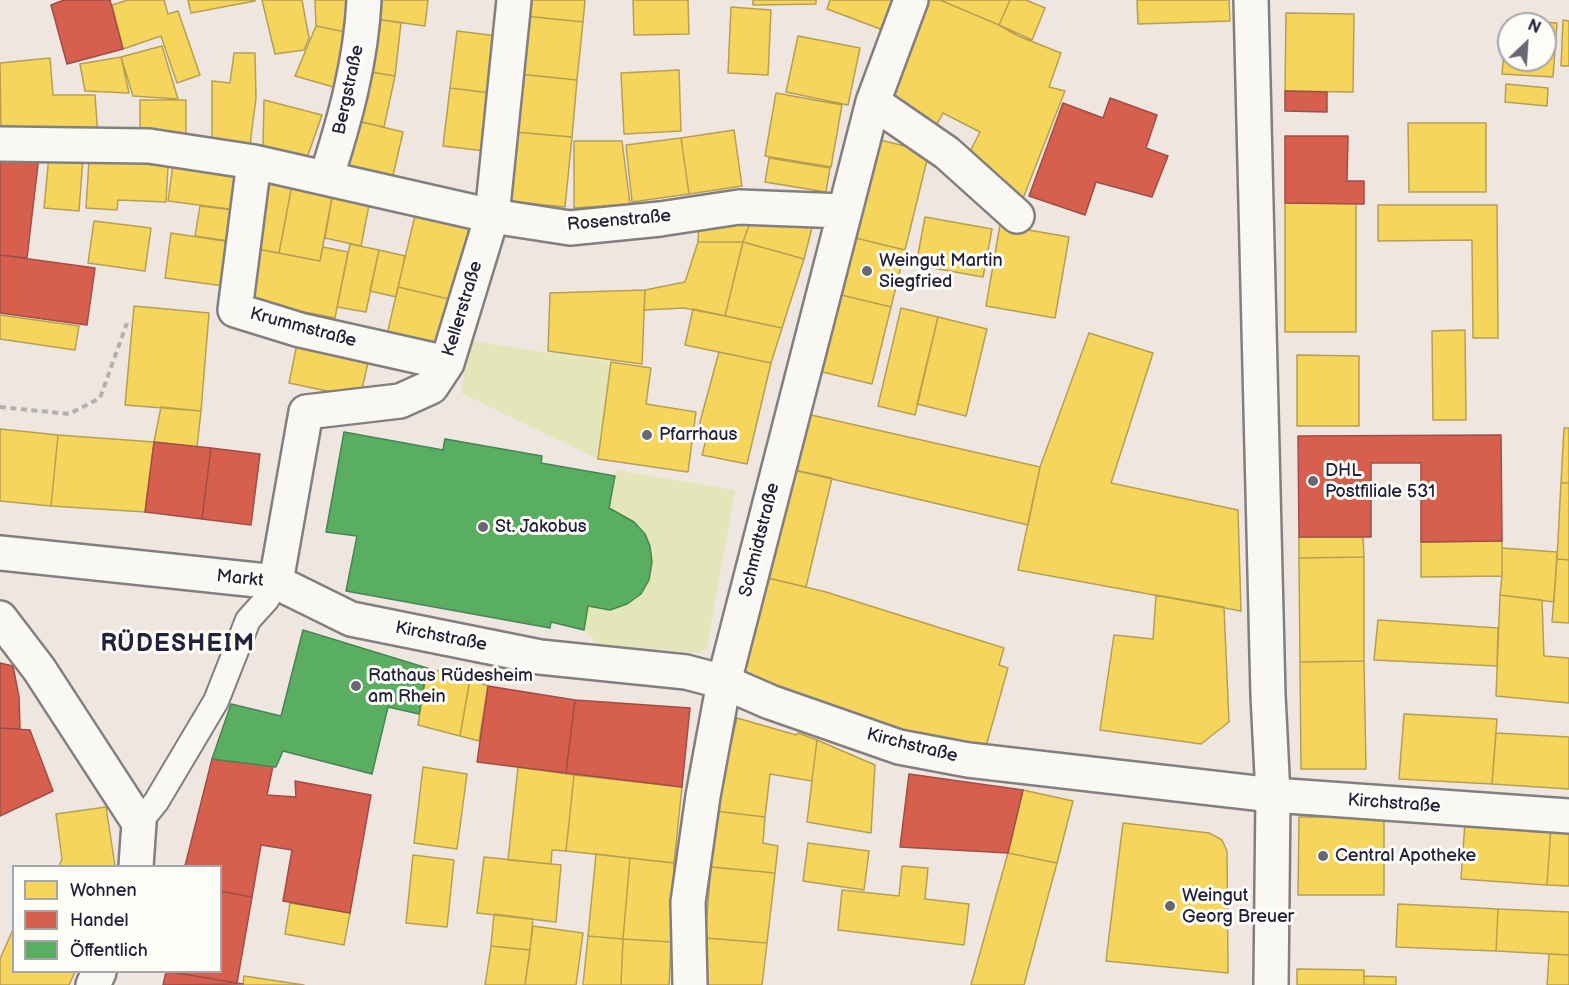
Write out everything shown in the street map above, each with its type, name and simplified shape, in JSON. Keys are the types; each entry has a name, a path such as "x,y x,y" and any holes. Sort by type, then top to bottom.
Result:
{"street":[{"name":"Bergstraße","path":"326,178 347,112 363,26 364,0"},
{"name":"Kellerstraße","path":"276,582 306,412 400,401 431,387 447,363 492,216 514,0"},
{"name":"Schmidtstraße","path":"690,985 688,902 703,796 724,682 873,102 911,0"},
{"path":"1251,0 1268,694 1273,795 1270,985"},
{"path":"873,102 947,153 1017,216"},
{"path":"0,144 149,146 254,162 326,178"},
{"name":"Krummstraße","path":"254,162 235,310 300,330 447,363"},
{"name":"Rosenstraße","path":"326,178 492,216 570,228 660,219 739,207 844,211"},
{"name":"Markt","path":"0,553 276,582 267,599 248,621 216,701 156,802 139,822"},
{"name":"Kirchstraße","path":"276,582 351,619 540,657 686,672 724,682 770,702 899,747 968,760 1273,795 1569,816"},
{"path":"0,618 39,669 139,822 136,865"}],"path":[{"path":"0,406 69,414 100,398 127,322"}],"green space":[{"path":"470,341 611,362 598,459 461,393"},
{"path":"616,470 735,490 707,647 699,653 598,644 584,630 588,606 610,610 627,604 652,562 650,546 645,534 634,522 609,508"}],"building: Wohnen":[{"path":"128,0 164,0 168,14 178,11 200,75 177,83 161,36 123,49 112,5"},
{"path":"188,0 255,0 255,1 191,13"},
{"path":"262,0 302,0 309,38 304,50 275,54"},
{"path":"315,0 357,0 355,34 316,26"},
{"path":"371,0 428,0 425,26 369,18"},
{"path":"527,0 585,0 583,22 525,16"},
{"path":"633,0 688,0 689,34 634,35"},
{"path":"753,0 816,0 816,4 753,5"},
{"path":"830,0 895,0 883,30 827,9"},
{"path":"925,0 940,0 1061,53 1049,87 1065,91 1022,201 966,159 980,132 943,113 937,124 882,96"},
{"path":"940,0 1010,0 999,25"},
{"path":"1010,0 1026,0 1045,8 1032,40 999,25"},
{"path":"1137,0 1229,0 1230,21 1138,24"},
{"path":"731,7 771,10 768,75 728,73"},
{"path":"1286,13 1354,14 1353,92 1285,91"},
{"path":"525,16 583,22 577,80 519,74"},
{"path":"369,18 401,23 395,76 364,71"},
{"path":"1563,20 1569,21 1569,66 1561,66"},
{"path":"316,26 355,34 344,90 295,76"},
{"path":"457,31 506,37 499,94 450,88"},
{"path":"798,36 860,48 848,105 786,92"},
{"path":"162,46 178,99 133,96 121,57"},
{"path":"234,53 255,53 256,98 250,145 212,143 212,81 230,83"},
{"path":"121,57 129,93 85,91 80,64"},
{"path":"50,58 53,95 95,95 98,138 1,135 0,63"},
{"path":"679,70 681,131 624,134 621,73"},
{"path":"364,71 395,76 384,127 353,120"},
{"path":"1502,72 1553,72 1553,77 1502,74"},
{"path":"519,74 577,80 572,137 514,132"},
{"path":"1506,84 1548,88 1547,106 1505,102"},
{"path":"450,88 499,94 493,152 443,146"},
{"path":"776,93 842,105 831,167 765,156"},
{"path":"140,100 186,100 186,137 140,136"},
{"path":"264,100 322,115 307,158 263,147"},
{"path":"353,120 403,132 392,180 341,169"},
{"path":"1408,123 1486,123 1486,192 1409,192"},
{"path":"734,130 742,186 689,194 681,138"},
{"path":"514,132 572,137 565,207 507,201"},
{"path":"868,137 929,152 905,250 843,235"},
{"path":"681,138 689,194 632,202 626,145"},
{"path":"574,141 622,141 630,204 574,208"},
{"path":"49,155 83,158 79,211 44,208"},
{"path":"769,158 830,168 826,192 765,182"},
{"path":"89,160 168,166 166,202 118,200 117,210 86,208"},
{"path":"173,164 242,175 237,210 168,201"},
{"path":"265,179 292,185 279,253 252,248"},
{"path":"292,185 333,192 320,261 279,253"},
{"path":"333,192 370,200 361,246 325,238"},
{"path":"1285,203 1356,203 1356,332 1285,332"},
{"path":"1378,205 1497,205 1498,338 1473,338 1472,240 1378,241"},
{"path":"200,206 241,211 236,242 195,236"},
{"path":"417,207 471,220 453,300 398,287"},
{"path":"753,214 743,242 698,242 699,221"},
{"path":"753,214 815,216 804,259 743,242"},
{"path":"925,217 992,229 983,277 916,265"},
{"path":"94,221 151,228 145,271 88,263"},
{"path":"1000,225 1069,237 1055,318 986,306"},
{"path":"171,233 237,243 231,287 165,278"},
{"name":"Weingut Martin Siegfried","path":"843,235 905,250 891,307 829,292"},
{"path":"698,242 743,242 725,316 684,308 644,310 645,290 685,282"},
{"path":"743,242 804,259 782,328 725,316"},
{"path":"350,244 379,250 366,312 337,307"},
{"path":"323,247 348,252 335,318 242,300 252,248 320,261"},
{"path":"379,250 405,256 396,297 370,291"},
{"path":"398,287 453,300 441,351 386,339"},
{"path":"645,290 642,364 548,351 550,293"},
{"path":"829,292 891,307 872,384 810,369"},
{"path":"134,306 209,313 201,411 125,405"},
{"path":"901,308 938,317 915,415 878,406"},
{"path":"693,309 782,328 771,363 685,345"},
{"path":"0,315 79,326 75,350 0,339"},
{"path":"938,317 987,329 966,416 917,404"},
{"path":"1465,330 1466,420 1433,420 1432,331"},
{"path":"1089,333 1153,353 1111,483 1238,510 1241,611 1018,570 1040,467"},
{"path":"297,344 369,358 360,398 289,383"},
{"path":"719,352 771,363 747,464 702,455 707,436 697,433"},
{"path":"1297,355 1359,356 1359,426 1297,426"},
{"name":"Pfarrhaus","path":"611,362 651,368 646,404 696,412 688,472 598,459"},
{"path":"161,407 201,411 197,447 154,442"},
{"path":"798,412 1040,467 1028,525 785,468"},
{"path":"1564,428 1569,428 1569,483 1561,483"},
{"path":"0,429 58,435 51,506 0,501"},
{"path":"58,435 154,442 145,512 51,506"},
{"path":"445,439 492,448 483,495 437,485"},
{"path":"785,468 832,478 806,587 764,577"},
{"path":"1561,483 1569,483 1569,560 1557,559"},
{"path":"1299,537 1363,537 1364,557 1299,558"},
{"path":"1502,541 1502,576 1421,577 1421,542"},
{"path":"1502,548 1557,552 1554,602 1500,595"},
{"path":"1364,557 1364,661 1300,662 1299,558"},
{"path":"1557,559 1569,560 1569,623 1552,622"},
{"path":"764,577 826,592 1004,648 999,665 1008,668 985,750 845,717 743,673"},
{"path":"1156,595 1224,607 1229,722 1201,744 1100,730 1114,635 1153,639"},
{"path":"1500,595 1542,600 1544,656 1569,658 1569,703 1496,696"},
{"path":"1378,620 1498,628 1497,666 1374,660"},
{"path":"1364,661 1366,769 1301,769 1300,662"},
{"path":"427,668 470,679 460,736 418,725"},
{"path":"470,679 488,686 479,741 460,736"},
{"path":"1404,714 1497,719 1492,784 1399,779"},
{"path":"737,718 817,740 812,781 770,774 765,817 715,811"},
{"path":"1496,733 1569,737 1569,789 1492,784"},
{"path":"817,740 875,765 871,833 807,822"},
{"path":"423,767 467,774 457,849 414,843"},
{"path":"518,767 574,775 566,851 552,850 551,864 508,860"},
{"path":"574,775 682,787 674,863 566,851"},
{"path":"1023,790 1073,801 1057,863 1008,853"},
{"path":"106,807 115,865 59,865 62,859 56,814"},
{"path":"715,811 765,817 763,843 778,846 775,873 711,867"},
{"path":"1299,817 1384,817 1384,895 1298,895"},
{"path":"1465,822 1551,827 1547,885 1461,879"},
{"name":"Weingut Georg Breuer","path":"1123,823 1209,833 1222,840 1227,851 1228,973 1106,961"},
{"path":"1551,827 1569,828 1569,886 1547,885"},
{"path":"808,843 869,851 864,890 803,881"},
{"path":"1008,853 1057,863 1024,985 971,985"},
{"path":"596,854 630,858 623,939 588,936"},
{"path":"413,855 454,860 447,927 406,923"},
{"path":"484,857 561,865 556,922 477,913"},
{"path":"630,858 674,863 671,942 623,939"},
{"path":"902,866 928,868 925,899 969,904 964,945 838,930 842,890 899,896"},
{"path":"711,867 775,873 767,943 705,938"},
{"path":"290,903 350,913 344,945 285,934"},
{"path":"1398,904 1498,909 1496,951 1396,947"},
{"path":"1498,909 1569,912 1569,955 1496,951"},
{"path":"494,914 533,919 530,950 491,946"},
{"path":"533,926 583,933 576,985 525,985"},
{"path":"12,932 12,973 75,973 69,985 0,985 0,959"},
{"path":"588,936 623,939 621,985 583,985"},
{"path":"705,938 767,943 762,985 701,985"},
{"path":"623,939 671,942 669,985 621,985"},
{"path":"491,946 530,950 525,985 485,985"},
{"path":"1549,954 1569,955 1569,985 1547,985"},
{"path":"1297,969 1364,970 1364,985 1297,985"},
{"path":"244,976 304,985 243,985"},
{"path":"1364,976 1396,977 1396,985 1364,985"}],"building: Handel":[{"path":"64,0 110,0 123,49 67,64 51,5"},
{"path":"1285,91 1327,92 1327,112 1285,111"},
{"path":"1110,98 1157,115 1146,148 1168,156 1152,197 1096,182 1085,215 1029,196 1063,103 1103,118"},
{"path":"1285,136 1348,136 1347,181 1364,181 1364,204 1285,203"},
{"path":"0,151 39,156 27,258 0,255"},
{"path":"0,255 95,268 87,325 0,313"},
{"path":"1501,435 1502,541 1421,542 1421,463 1371,463 1371,537 1299,537 1298,436"},
{"path":"154,442 211,448 202,519 145,512"},
{"path":"211,448 260,454 251,525 202,519"},
{"path":"0,663 13,666 19,697 20,729 0,728"},
{"path":"488,686 575,700 566,773 477,762"},
{"path":"575,700 690,708 682,787 566,773"},
{"path":"0,728 30,730 53,791 0,816"},
{"path":"212,759 273,766 267,795 296,797 295,781 371,795 350,913 283,901 292,850 261,845 252,897 222,891 222,865 185,865"},
{"path":"909,774 1023,790 1008,853 900,847"},
{"path":"222,891 252,897 237,983 176,973 222,973"},
{"path":"166,973 243,984 163,985"}],"building: Öffentlich":[{"name":"St. Jakobus","path":"344,432 443,450 445,439 542,456 541,463 615,476 609,508 634,522 645,534 650,546 652,562 649,580 641,594 627,604 610,610 588,606 584,630 551,622 550,628 346,591 357,536 326,532"},
{"name":"Rathaus Rüdesheim am Rhein","path":"303,630 427,668 419,714 388,707 372,774 283,751 276,767 212,759 231,704 281,716"}],"place":[{"name":"Weingut Martin Siegfried","path":"867,271"},
{"name":"Pfarrhaus","path":"647,435"},
{"name":"DHL Postfiliale 531","path":"1313,481"},
{"name":"St. Jakobus","path":"483,527"},
{"name":"Rathaus Rüdesheim am Rhein","path":"356,686"},
{"name":"Central Apotheke","path":"1323,856"},
{"name":"Weingut Georg Breuer","path":"1170,906"}],"district":[{"name":"RÜDESHEIM","path":"178,645"}]}
